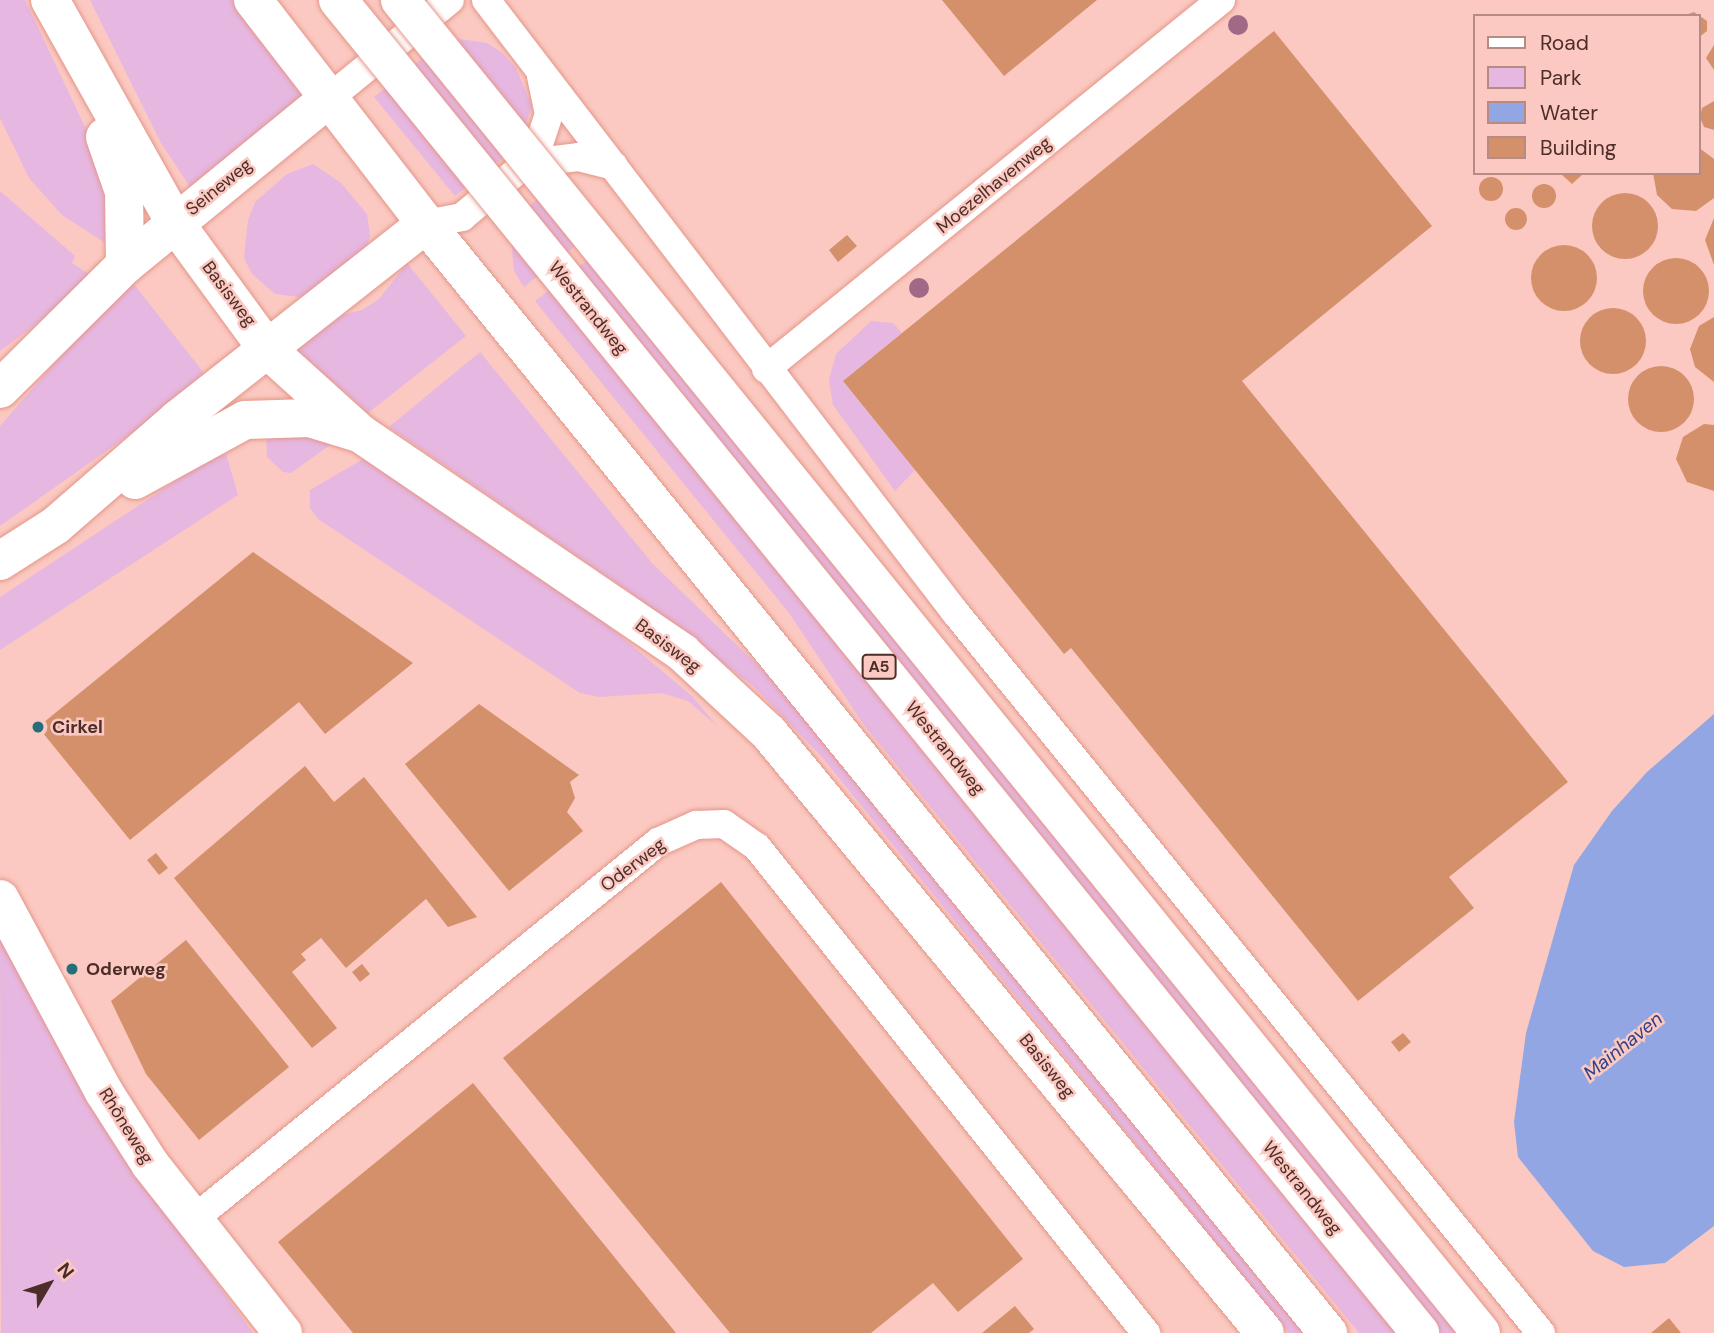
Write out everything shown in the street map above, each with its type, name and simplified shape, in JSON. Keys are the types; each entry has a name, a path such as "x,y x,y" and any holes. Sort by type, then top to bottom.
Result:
{"main road":[{"name":"Basisweg","path":"50,0 76,52 175,223 268,350 361,434 683,653 769,733 1265,1333"},
{"path":"253,0 426,224 1328,1333"},
{"name":"Westrandweg","path":"338,0 1420,1333"},
{"path":"400,0 1481,1333"},
{"path":"76,52 124,192 125,265"},
{"name":"Seineweg","path":"0,389 125,265 328,99"},
{"path":"55,526 178,419 426,224"},
{"path":"0,561 55,526 245,420 310,418 361,434"},
{"name":"Rhôneweg","path":"0,899 104,1092 150,1164 283,1333"}],"street":[{"name":"Seineweg","path":"328,99 450,0"},
{"path":"486,0 963,623 1542,1333"},
{"name":"Moezelhavenweg","path":"766,369 1221,0"},
{"path":"426,224 462,217 529,163 544,136 549,114 541,78 528,54"},
{"path":"529,163 578,157 614,166"},
{"name":"Oderweg","path":"194,1219 659,842 696,825 724,824 757,847 1146,1333"}],"green space":[{"path":"0,0 25,0 105,169 107,244 62,215 29,178 0,118"},
{"path":"90,0 232,0 300,83 304,94 190,187 161,143"},
{"path":"459,39 487,43 501,52 516,68 532,106 519,145 455,196 374,97 431,51"},
{"path":"313,164 341,183 367,214 370,236 365,252 318,291 299,297 275,294 252,274 244,258 248,220 255,202 287,174"},
{"path":"0,191 75,256 72,263 89,274 63,304 0,351"},
{"path":"541,195 580,242 524,287 514,271 511,239 519,217"},
{"path":"591,257 1468,1333 1359,1333 864,725 789,613 535,301"},
{"path":"407,263 466,336 368,413 295,348 329,318 362,310 379,299"},
{"path":"133,283 204,373 163,411 0,526 0,426 94,318"},
{"path":"871,321 893,323 902,333 843,381 915,470 895,491 833,405 829,380 836,354"},
{"path":"480,352 652,563 783,690 1316,1333 1289,1333 821,756 753,686 638,598 389,427"},
{"path":"266,432 337,440 291,473 283,472 267,457"},
{"path":"226,454 238,495 0,650 0,597 206,461"},
{"path":"365,458 598,617 692,696 717,726 688,701 661,693 599,697 580,693 318,519 310,508 310,490"},
{"path":"0,926 100,1122 253,1333 1,1333"}],"water":[{"name":"Mainhaven","path":"1714,714 1714,1226 1665,1263 1624,1267 1593,1251 1518,1157 1514,1122 1526,1033 1574,865 1612,811 1647,772"}],"building":[{"path":"942,0 1097,0 1004,76"},
{"path":"1700,16 1707,21 1707,31 1700,36"},
{"path":"1274,31 1432,226 1242,381 1568,782 1449,877 1474,908 1358,1001 1071,648 1064,654 843,381"},
{"path":"1714,45 1714,70 1706,58"},
{"path":"1714,101 1714,130 1704,127 1700,118 1702,108"},
{"path":"1700,148 1714,159 1714,198 1696,211 1672,209 1657,195 1653,175 1700,175"},
{"path":"1562,175 1582,175 1572,184"},
{"path":"1491,177 1502,184 1503,189 1496,200 1491,201 1480,194 1479,189 1486,178"},
{"path":"1544,184 1552,188 1556,196 1552,204 1544,208 1536,204 1532,196 1536,188"},
{"path":"1625,193 1638,196 1648,203 1655,213 1658,226 1655,239 1648,249 1638,256 1625,259 1612,256 1602,249 1595,239 1592,226 1595,213 1602,203 1612,196"},
{"path":"1512,208 1520,208 1527,215 1527,223 1520,230 1512,230 1505,223 1505,215"},
{"path":"1714,218 1714,265 1705,240"},
{"path":"847,235 857,246 838,262 829,250"},
{"path":"1557,245 1571,245 1583,250 1592,259 1597,278 1595,291 1588,302 1571,311 1557,311 1545,306 1536,297 1531,285 1531,271 1536,259 1545,250"},
{"path":"1682,258 1700,267 1707,278 1707,304 1700,315 1689,322 1670,324 1652,315 1645,304 1643,285 1652,267 1663,260"},
{"path":"1606,308 1620,308 1632,313 1641,322 1646,341 1644,354 1637,365 1620,374 1606,374 1594,369 1585,360 1580,348 1580,334 1585,322 1594,313"},
{"path":"1714,317 1714,382 1695,367 1690,349 1699,326"},
{"path":"1661,366 1674,368 1689,381 1694,399 1692,412 1679,427 1661,432 1648,430 1633,417 1628,399 1630,386 1643,371"},
{"path":"1704,424 1714,425 1714,491 1687,482 1676,459 1683,437"},
{"path":"253,552 413,663 325,734 299,702 130,840 38,727"},
{"path":"479,704 579,775 570,782 575,798 567,812 583,831 509,891 405,764"},
{"path":"305,766 334,802 364,777 477,917 448,927 426,899 346,968 321,938 301,954 306,960 292,972 337,1028 312,1048 174,878"},
{"path":"156,853 168,868 159,875 147,860"},
{"path":"721,882 1023,1259 958,1312 933,1283 871,1333 730,1333 503,1058"},
{"path":"186,940 289,1067 199,1140 146,1074 111,1001"},
{"path":"362,964 370,974 360,982 352,972"},
{"path":"1403,1033 1411,1042 1399,1052 1391,1042"},
{"path":"473,1083 676,1333 353,1333 278,1242"},
{"path":"1015,1306 1034,1329 1029,1333 982,1333"},
{"path":"1669,1318 1681,1333 1651,1333"}],"place":[{"name":"Cirkel","path":"38,727"},
{"name":"Oderweg","path":"72,969"}]}
